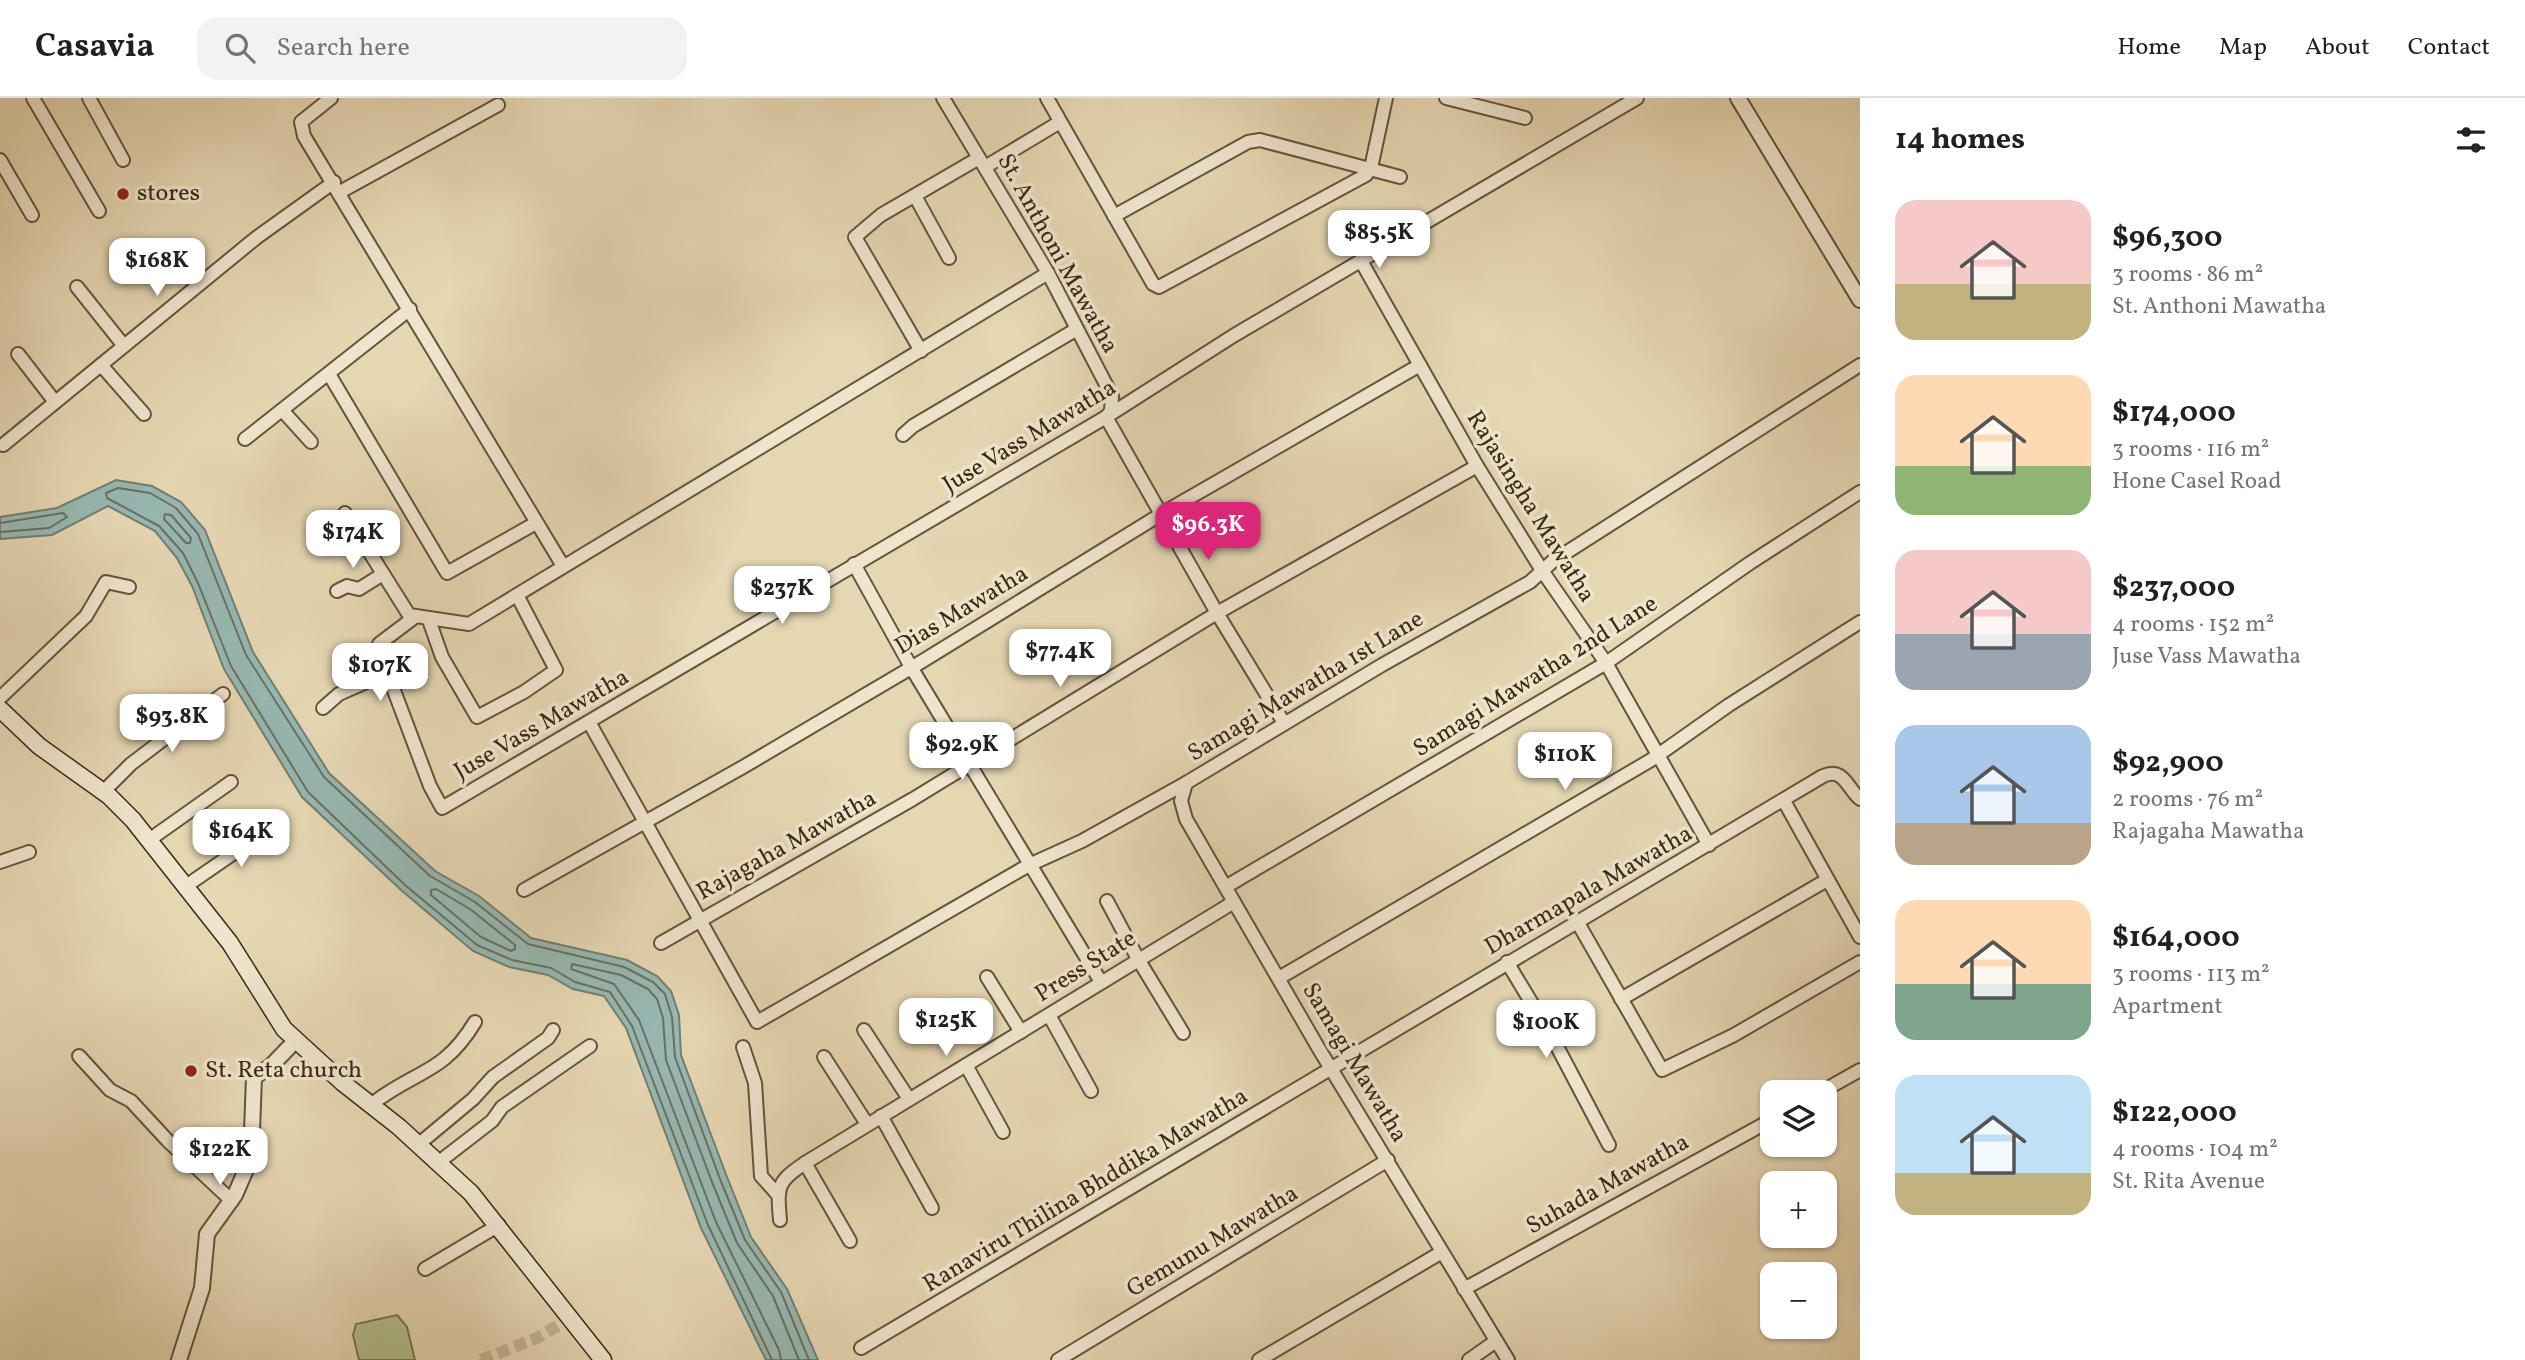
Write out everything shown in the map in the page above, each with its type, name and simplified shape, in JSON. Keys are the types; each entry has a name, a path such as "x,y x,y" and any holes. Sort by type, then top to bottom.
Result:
{"main road":[{"path":"0,709 39,746 103,792 133,820 230,943 284,1029 419,1144 471,1193 499,1226 528,1269 603,1360"}],"street":[{"path":"33,98 99,211"},
{"path":"89,98 123,160"},
{"name":"St. Anthoni Mawatha","path":"943,98 1048,273 1112,396 1111,411 1106,417"},
{"path":"1047,98 1153,284 1159,287 1354,181 1371,168 1386,98"},
{"path":"1446,98 1525,118"},
{"name":"Juse Vass Mawatha","path":"387,673 430,786 442,808 1106,417 1233,336 1637,98"},
{"path":"1738,98 1860,300"},
{"path":"327,99 301,122 304,136 563,566"},
{"path":"3,445 256,238 337,187 498,105"},
{"path":"921,351 855,237 915,196 1060,122"},
{"path":"1114,216 1248,142 1260,140 1400,177"},
{"path":"0,160 32,215"},
{"path":"915,196 949,258"},
{"name":"Rajasingha Mawatha","path":"1361,261 1477,466 1543,572 1606,663 1660,754 1709,845"},
{"path":"345,513 409,615 469,624 1048,273"},
{"path":"76,287 124,346"},
{"path":"245,439 410,309"},
{"path":"903,435 913,426 1077,329"},
{"path":"18,354 55,402"},
{"path":"101,365 144,414"},
{"name":"Dias Mawatha","path":"524,890 911,667 1163,513 1420,365"},
{"name":"Samagi Mawatha 1st Lane","path":"701,919 757,1022 1029,865 1082,841 1186,783 1543,572 1553,561 1860,365"},
{"path":"329,374 447,573 536,523"},
{"path":"282,410 311,442"},
{"path":"1106,417 1163,513 1217,613 1284,723"},
{"name":"Rajagaha Mawatha","path":"661,943 970,763 1217,613 1477,466"},
{"name":"Samagi Mawatha 2nd Lane","path":"1227,886 1606,663 1750,563 1860,492"},
{"path":"854,564 911,667 1101,982"},
{"path":"337,591 347,586 359,589 383,574"},
{"path":"0,698 86,616 106,582 129,587"},
{"path":"423,618 477,717 524,692 556,670 517,595"},
{"path":"323,708 339,694 387,673 379,643 423,618"},
{"path":"1279,978 1660,754 1729,705 1860,622"},
{"path":"103,792 131,764 223,694"},
{"path":"589,722 701,919"},
{"name":"Dharmapala Mawatha","path":"1332,1069 1507,962 1578,923 1832,772 1845,780 1860,800"},
{"path":"149,841 231,782"},
{"name":"Samagi Mawatha","path":"1186,783 1181,801 1186,819 1332,1069 1508,1360"},
{"path":"1784,801 1860,937"},
{"path":"186,886 276,824"},
{"path":"0,862 29,852"},
{"path":"1620,999 1827,880"},
{"path":"1107,901 1138,960 1184,1033"},
{"name":"Press State","path":"778,1195 782,1179 805,1163 1234,902"},
{"path":"1578,923 1662,1070 1734,1035 1860,962"},
{"path":"1507,962 1551,1035 1609,1145"},
{"path":"988,977 1021,1032"},
{"path":"1049,1015 1091,1091"},
{"path":"372,1104 436,1068 461,1046 475,1022"},
{"path":"419,1144 473,1100 493,1077 548,1038 553,1030"},
{"path":"864,1030 909,1099"},
{"path":"179,1360 202,1288 207,1234 232,1201 251,1158 254,1077 271,1066 295,1041"},
{"path":"439,1162 492,1121 502,1107 590,1046"},
{"path":"743,1047 755,1083 761,1176 778,1195 780,1220"},
{"path":"79,1056 110,1090 131,1101 168,1142 232,1201"},
{"path":"824,1057 867,1124"},
{"path":"965,1065 1003,1132"},
{"name":"Ranaviru Thilina Bhddika Mawatha","path":"861,1348 1332,1069"},
{"path":"1837,1083 1860,1070"},
{"path":"881,1116 932,1208"},
{"name":"Suhada Mawatha","path":"1464,1289 1760,1126"},
{"name":"Gemunu Mawatha","path":"1058,1360 1388,1160"},
{"path":"805,1163 850,1241"},
{"path":"425,1269 499,1226"},
{"path":"1259,1360 1442,1252"},
{"path":"1469,1360 1496,1341"}],"green space":[{"path":"397,1315 407,1327 415,1360 359,1360 353,1335 356,1324"}],"water":[{"path":"116,480 152,486 181,502 205,530 253,652 329,773 435,871 479,896 531,938 627,960 657,976 671,991 679,1015 681,1055 727,1177 751,1237 787,1289 818,1360 766,1360 701,1228 626,1028 604,996 573,989 548,975 509,967 473,951 401,890 302,797 224,669 192,586 177,558 155,531 108,506 52,535 0,539 0,517 57,508"}],"tunnel":[{"path":"481,1360 537,1338 569,1319"}],"place":[{"name":"stores","path":"123,194"},
{"name":"St. Reta church","path":"191,1071"}]}
